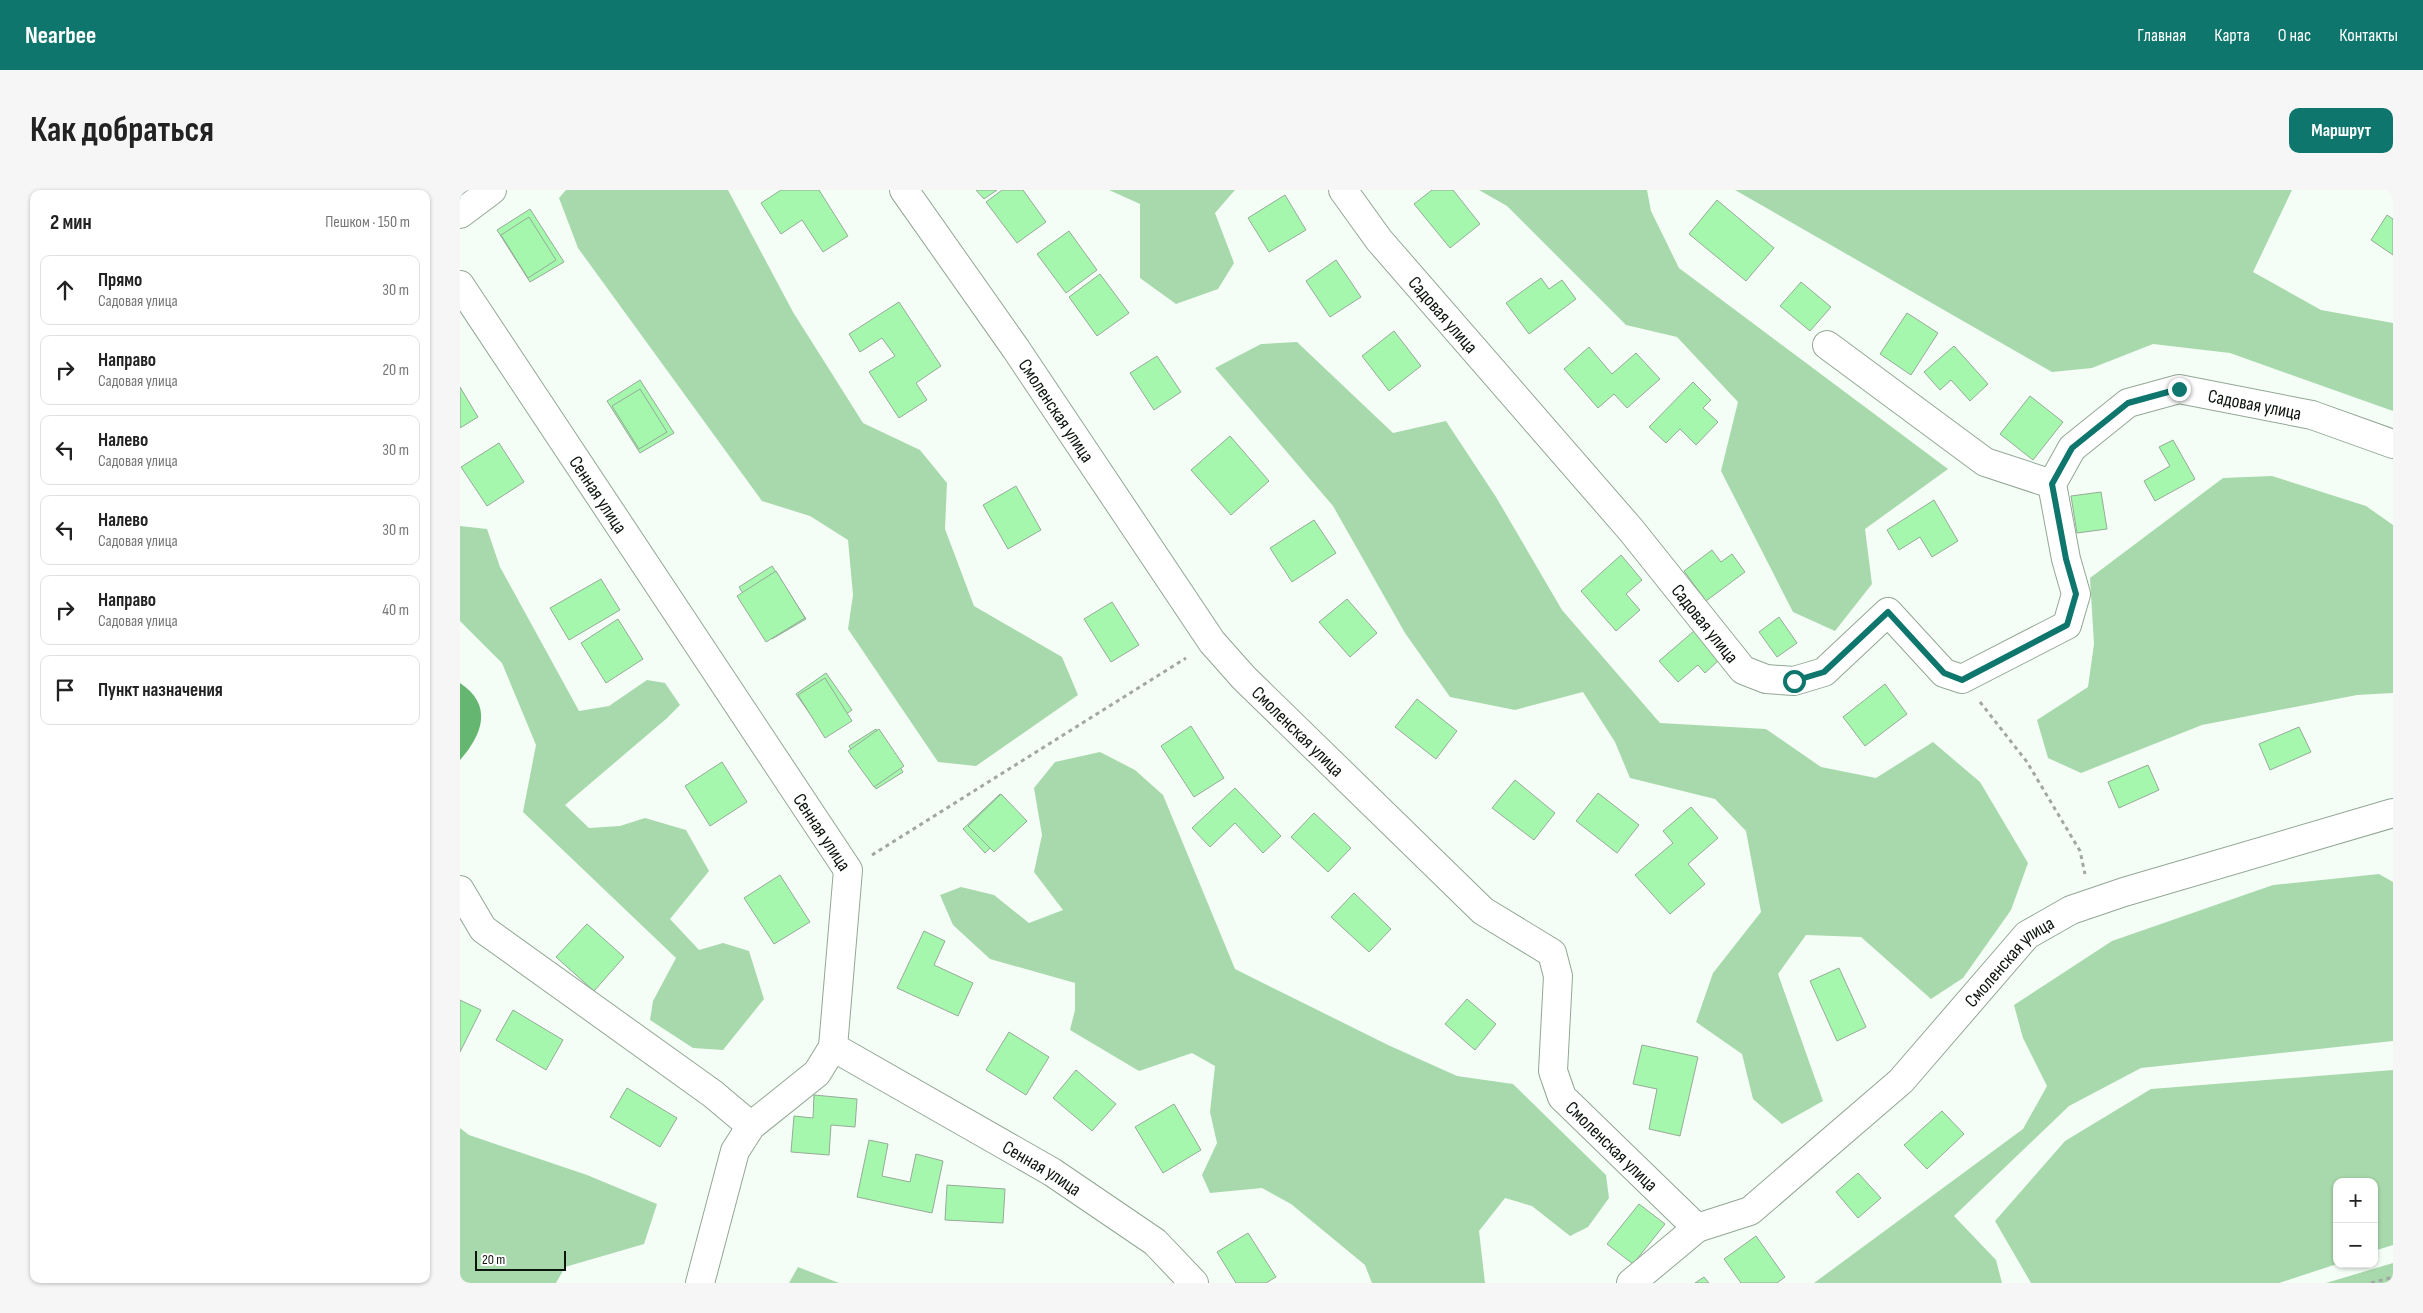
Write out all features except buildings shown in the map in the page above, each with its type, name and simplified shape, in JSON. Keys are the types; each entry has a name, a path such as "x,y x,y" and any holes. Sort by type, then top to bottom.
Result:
{"street":[{"path":"460,214 492,190"},
{"name":"Смоленская улица","path":"904,190 1016,349 1212,642 1244,678 1483,911 1552,953 1558,976 1553,1071 1562,1097 1697,1228"},
{"name":"Садовая улица","path":"1343,190 1379,240 1631,530 1743,670 1766,680 1794,681 1824,672 1888,612 1944,673 1962,680"},
{"name":"Сенная улица","path":"460,285 848,870 833,1047 1052,1172 1155,1242 1194,1283"},
{"path":"1827,345 1985,462 2052,484 2066,559 2076,594 2067,625 1962,680"},
{"name":"Садовая улица","path":"2052,484 2072,448 2128,403 2179,389 2312,415 2393,444"},
{"name":"Смоленская улица","path":"1632,1283 1697,1228 1750,1212 1901,1081 2027,935 2071,910 2393,813"},
{"path":"460,890 483,928 713,1094 752,1126"},
{"path":"700,1283 735,1151 752,1126 817,1073 833,1047"}],"path":[{"path":"848,870 1212,642"},
{"path":"1962,680 2027,762 2080,851 2092,903"},
{"path":"2371,1283 2393,1277"}],"shaded area":[{"path":"566,190 728,190 793,312 863,423 920,450 947,483 945,529 974,606 1062,657 1078,695 976,766 938,762 848,629 853,595 848,540 810,516 762,501 578,248 559,198"},
{"path":"1109,190 1235,190 1215,213 1234,263 1218,289 1176,304 1140,278 1140,204"},
{"path":"1479,190 1647,190 1651,211 1679,268 1948,469 1865,529 1872,584 1835,631 1793,612 1721,471 1738,402 1677,337 1626,325 1507,206"},
{"path":"1735,190 2292,190 2253,272 2321,310 2393,323 2393,411 2230,353 2153,344 2092,368 2052,372"},
{"path":"1297,342 1393,433 1446,421 1496,497 1562,610 1660,723 1766,729 1821,767 1876,778 1933,742 1980,782 2028,863 2011,910 1963,978 1931,999 1861,937 1806,935 1778,974 1823,1101 1782,1124 1753,1099 1742,1054 1696,1022 1713,973 1761,912 1746,831 1715,799 1630,778 1615,742 1583,692 1515,710 1450,697 1405,633 1333,506 1215,368 1261,344"},
{"path":"2272,476 2366,506 2393,525 2393,693 2357,695 2202,725 2081,773 2048,758 2037,720 2088,687 2094,644 2090,578 2223,478"},
{"path":"460,526 487,529 500,567 579,711 609,706 647,680 665,683 680,705 565,805 589,828 620,826 645,818 686,830 709,871 670,919 699,950 723,943 749,951 764,999 723,1050 693,1048 650,1020 653,1001 676,958 523,812 536,745 502,663 460,621"},
{"path":"460,683 477,701 481,710 481,720 474,740 460,760"},
{"path":"1100,752 1135,770 1163,795 1235,969 1388,1045 1457,1076 1513,1084 1606,1175 1609,1198 1588,1227 1570,1236 1532,1206 1505,1198 1479,1231 1485,1283 1372,1283 1365,1265 1291,1204 1262,1188 1210,1193 1202,1175 1217,1143 1210,1112 1215,1066 1192,1053 1139,1071 1070,1030 1075,1010 1075,983 990,959 953,925 940,895 961,887 994,895 1029,923 1063,910 1034,872 1042,835 1034,788 1055,762"},
{"path":"2379,874 2393,882 2393,1041 2141,1068 2069,1106 1954,1216 1996,1260 2002,1283 1814,1283 2023,1129 2047,1086 2023,1038 2014,1005 2112,941 2273,885"},
{"path":"2393,1070 2393,1245 2378,1250 2378,1178 2333,1178 2333,1265 2279,1283 2031,1283 1995,1221 2065,1141 2151,1089"},
{"path":"460,1128 469,1135 587,1175 657,1204 644,1244 565,1267 556,1283 460,1283"},
{"path":"2393,1263 2393,1283 2326,1283 2378,1268"},
{"path":"798,1267 839,1283 789,1283"}],"route":[{"path":"1794,681 1824,672 1888,612 1944,673 1962,680 2067,625 2076,594 2066,559 2052,484 2072,448 2128,403 2179,389"}]}
